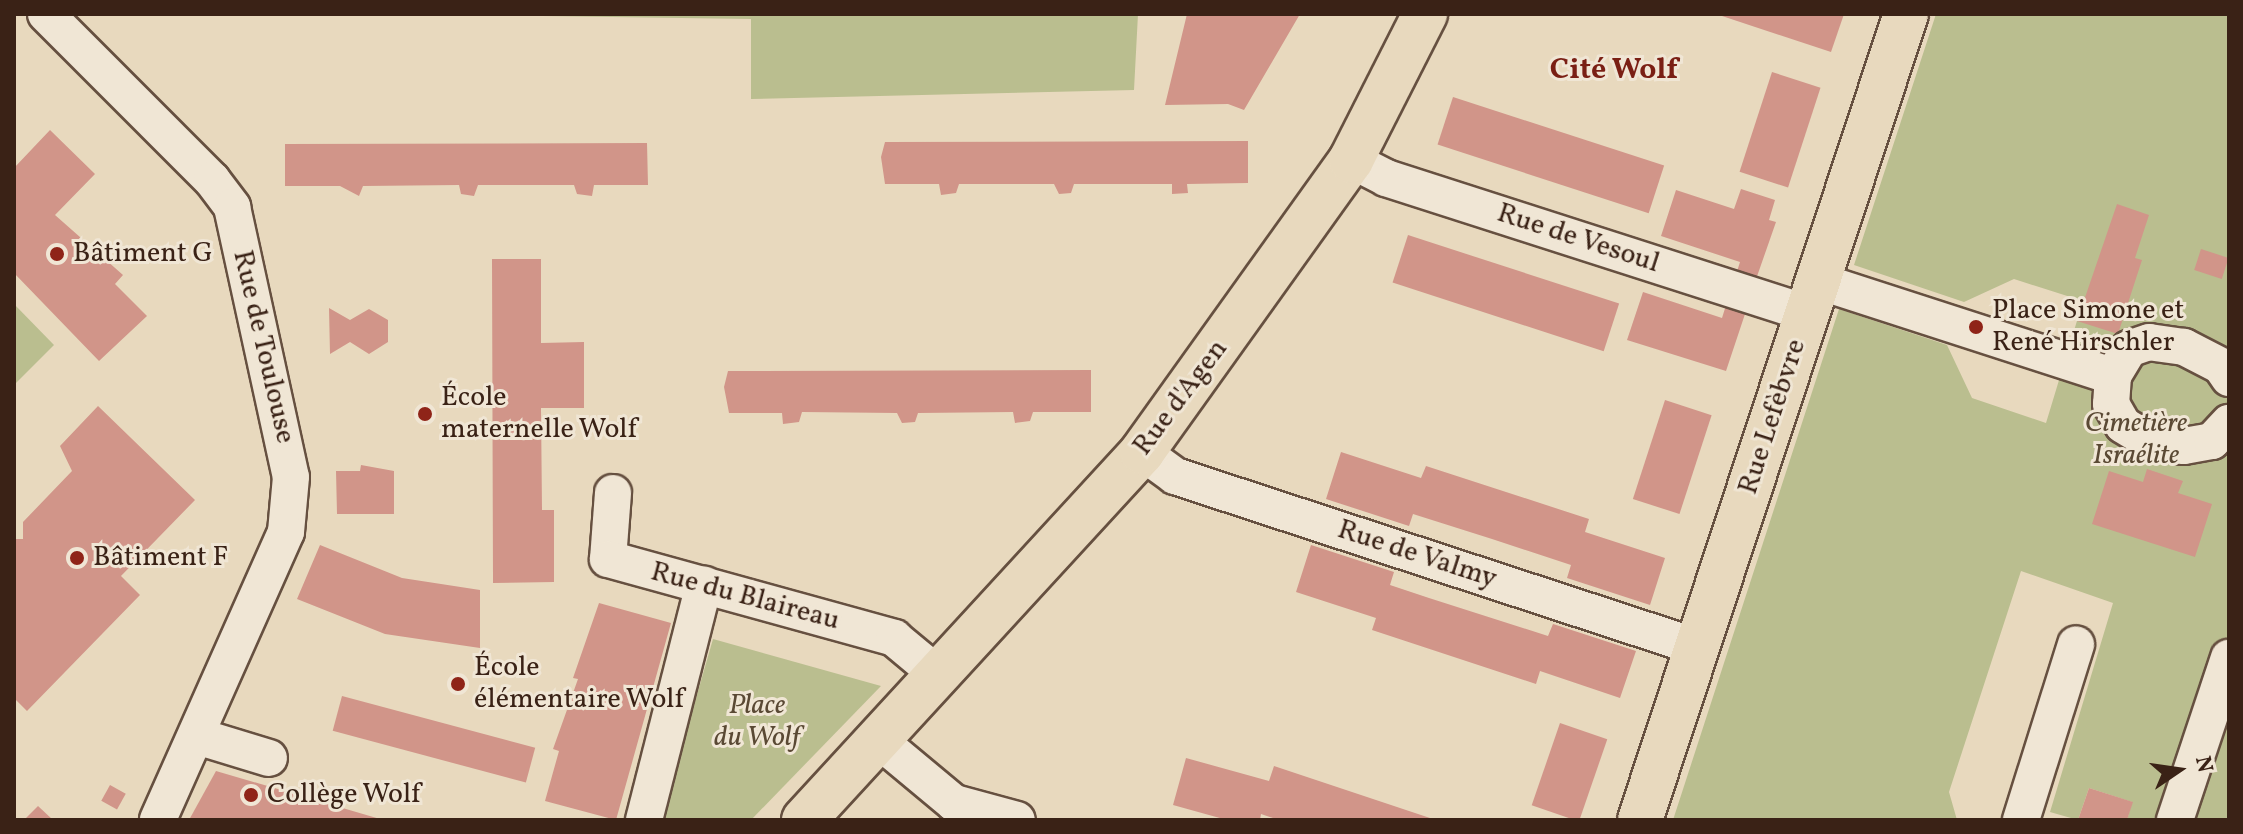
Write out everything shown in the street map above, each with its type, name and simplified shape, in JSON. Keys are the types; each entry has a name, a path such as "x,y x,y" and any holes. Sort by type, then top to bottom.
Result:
{"main road":[{"name":"Rue d'Agen","path":"822,813 876,738 1142,452 1351,160 1425,14"},
{"name":"Rue Lefèbvre","path":"1640,820 1906,14"}],"street":[{"name":"Rue de Toulouse","path":"46,14 224,193 288,452 292,502 286,532 200,737 158,820"},
{"name":"Rue de Vesoul","path":"1351,160 1386,178 1812,297 2009,344 2113,376"},
{"path":"2229,378 2221,366 2184,347 2149,342 2129,349 2113,376 2111,404 2123,425 2151,442 2184,446 2212,441 2229,423"},
{"name":"Rue de Valmy","path":"1142,452 1175,476 1697,647"},
{"name":"Rue du Blaireau","path":"613,493 608,559 894,638 935,672"},
{"path":"644,820 704,585"},
{"path":"2021,820 2076,644"},
{"path":"2175,820 2229,658"},
{"path":"200,737 269,758"},
{"path":"876,738 954,803 1017,820"}],"green space":[{"path":"1138,14 1134,90 751,99 751,19 542,16"},
{"name":"Cimetière Israélite","path":"1936,14 2229,14 2229,820 2127,820 2132,802 2089,788 2078,820 2050,812 2113,603 2021,571 1949,792 1957,820 1673,820 1839,309 1947,345 1972,398 2046,423 2083,301 2014,279 1964,302 1854,265"},
{"path":"14,304 54,345 14,385"},
{"name":"Place du Wolf","path":"713,639 881,686 751,820 661,820"}],"building":[{"path":"1187,14 1300,14 1244,110 1228,104 1165,105"},
{"path":"1716,14 1844,14 1831,52"},
{"path":"1772,72 1821,88 1788,188 1740,172"},
{"path":"1453,97 1664,166 1649,213 1438,145"},
{"name":"Bâtiment G","path":"50,130 95,174 55,215 123,275 115,284 147,316 99,361 14,273 14,168"},
{"path":"1248,141 1248,183 1187,184 1188,193 1172,194 1172,184 1074,184 1071,193 1059,194 1054,184 959,184 956,193 941,195 939,184 885,184 881,157 885,142"},
{"path":"647,143 648,185 594,185 592,196 577,194 574,185 478,185 474,196 461,194 459,185 363,186 359,196 340,186 285,186 285,144"},
{"path":"1741,189 1775,200 1769,220 1776,222 1754,285 1735,278 1740,262 1661,236 1676,190 1734,209"},
{"path":"2117,204 2149,215 2135,258 2142,260 2118,334 2077,321"},
{"path":"1408,235 1619,304 1604,351 1393,283"},
{"path":"2201,249 2229,258 2222,279 2194,270"},
{"path":"492,259 541,259 541,343 584,342 584,408 541,408 542,510 554,510 554,582 493,583"},
{"path":"1643,292 1722,318 1727,302 1747,308 1726,371 1627,340"},
{"path":"329,308 350,320 369,309 388,320 388,342 369,354 350,342 330,354"},
{"path":"1091,370 1091,412 1033,412 1030,421 1015,423 1013,412 918,413 915,422 902,423 897,413 802,412 799,422 783,424 782,413 729,413 724,387 728,371"},
{"path":"1665,400 1712,415 1679,514 1633,499"},
{"name":"Bâtiment F","path":"98,406 195,500 121,576 140,595 27,711 14,698 14,539 23,539 23,522 72,471 60,446"},
{"path":"1341,452 1421,478 1426,466 1589,519 1585,532 1665,558 1650,605 1567,578 1571,565 1492,539 1413,514 1409,526 1326,499"},
{"path":"361,465 394,471 394,514 337,514 336,471 360,471"},
{"path":"2147,469 2183,481 2178,493 2212,504 2195,557 2092,524 2109,471 2143,482"},
{"path":"320,545 402,578 480,590 480,648 385,634 297,599"},
{"path":"1311,545 1394,572 1390,585 1429,598 1548,636 1553,624 1636,651 1620,698 1540,671 1536,684 1372,630 1376,618 1296,592"},
{"path":"599,603 671,623 616,820 545,801 559,751 553,749 578,679 573,678"},
{"path":"342,696 535,748 526,783 333,731"},
{"path":"1560,723 1607,739 1579,820 1532,805"},
{"path":"1186,758 1269,781 1274,766 1436,820 1279,820 1261,814 1260,820 1227,820 1173,805"},
{"name":"Collège Wolf","path":"216,771 380,819 380,820 189,820"},
{"path":"110,785 126,794 117,809 101,801"},
{"path":"2089,788 2133,802 2127,820 2078,820"},
{"path":"38,806 53,820 24,820"}],"place":[{"name":"Bâtiment G","path":"57,254"},
{"name":"Place Simone et René Hirschler","path":"1976,327"},
{"name":"École maternelle Wolf","path":"425,414"},
{"name":"Bâtiment F","path":"77,558"},
{"name":"École élémentaire Wolf","path":"458,684"},
{"name":"Collège Wolf","path":"251,795"}],"district":[{"name":"Cité Wolf","path":"1614,70"}]}
